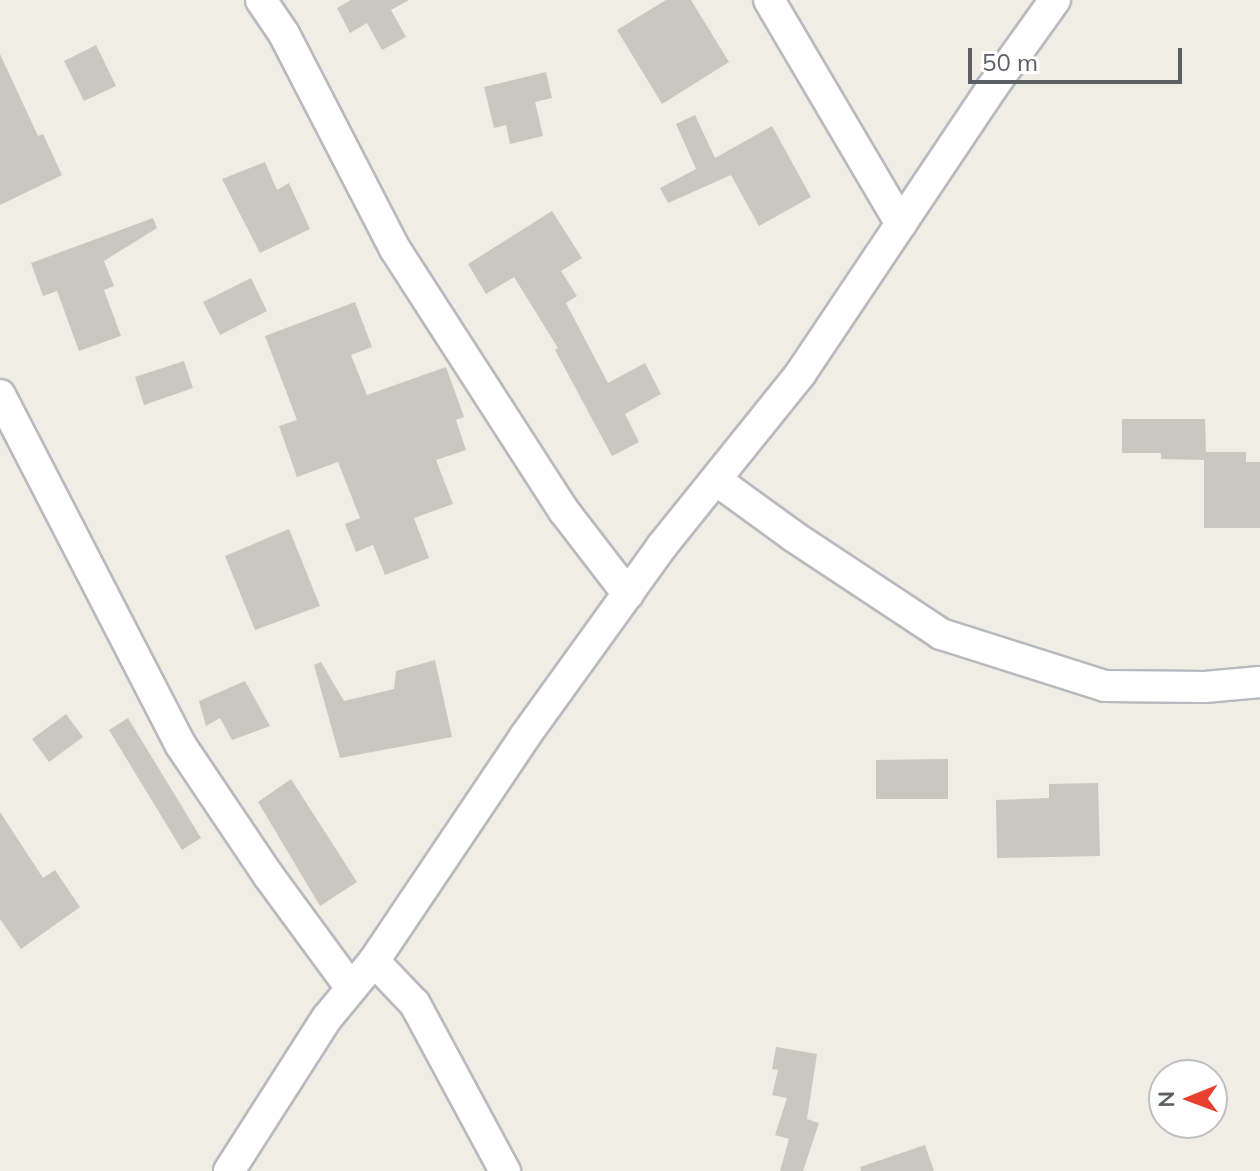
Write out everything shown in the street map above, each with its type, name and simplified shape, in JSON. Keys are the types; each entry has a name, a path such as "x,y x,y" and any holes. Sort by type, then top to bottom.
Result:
{"street":[{"path":"261,0 284,34 395,249 547,486 628,594"},
{"path":"769,0 901,224"},
{"path":"229,1171 327,1018 374,961 525,736 628,594 801,373 1055,0"},
{"path":"0,395 180,744 268,875 351,988"},
{"path":"716,480 793,536 941,634 1105,686 1205,687 1260,682"},
{"path":"374,961 415,1004 505,1171"}],"building":[{"path":"351,0 409,0 391,10 406,37 382,50 367,23 350,33 337,8"},
{"path":"666,0 691,0 729,62 662,104 617,30"},
{"path":"96,45 116,86 84,101 64,61"},
{"path":"0,54 38,136 43,134 62,175 0,205"},
{"path":"546,72 552,98 535,102 543,136 510,144 506,125 494,128 484,87"},
{"path":"695,115 715,158 772,126 811,197 759,226 731,175 668,203 660,188 696,169 676,124"},
{"path":"265,162 277,190 289,183 310,229 260,253 222,179"},
{"path":"552,211 582,258 561,271 577,296 566,303 608,383 645,363 661,394 625,414 639,442 612,456 555,350 558,348 514,277 486,294 468,264"},
{"path":"153,218 157,228 104,261 114,286 104,290 121,336 79,351 57,291 43,296 31,263"},
{"path":"251,278 267,311 220,335 203,302"},
{"path":"355,302 372,347 351,355 367,395 446,367 464,417 456,420 466,450 436,460 453,504 414,518 429,558 385,575 373,545 356,552 345,524 360,518 338,462 297,477 279,426 297,420 265,336"},
{"path":"184,361 193,388 144,405 135,377"},
{"path":"1122,419 1205,419 1206,452 1246,452 1246,462 1260,462 1260,528 1204,528 1204,460 1161,459 1161,453 1122,453"},
{"path":"289,529 320,606 255,630 225,556"},
{"path":"435,660 452,737 340,758 314,665 321,662 344,701 394,689 396,671"},
{"path":"245,681 270,726 232,740 220,718 206,726 199,701"},
{"path":"66,714 83,737 49,762 32,739"},
{"path":"128,718 201,838 182,850 109,730"},
{"path":"948,759 948,799 876,799 876,760"},
{"path":"291,779 357,882 320,906 258,802"},
{"path":"1098,783 1100,856 997,858 996,800 1049,798 1049,784"},
{"path":"0,812 43,878 55,870 80,907 21,949 0,919"},
{"path":"776,1047 817,1054 807,1119 819,1123 803,1171 780,1171 789,1139 775,1135 787,1098 772,1095 778,1070 772,1069"},
{"path":"925,1145 934,1171 861,1171 860,1167"}]}
